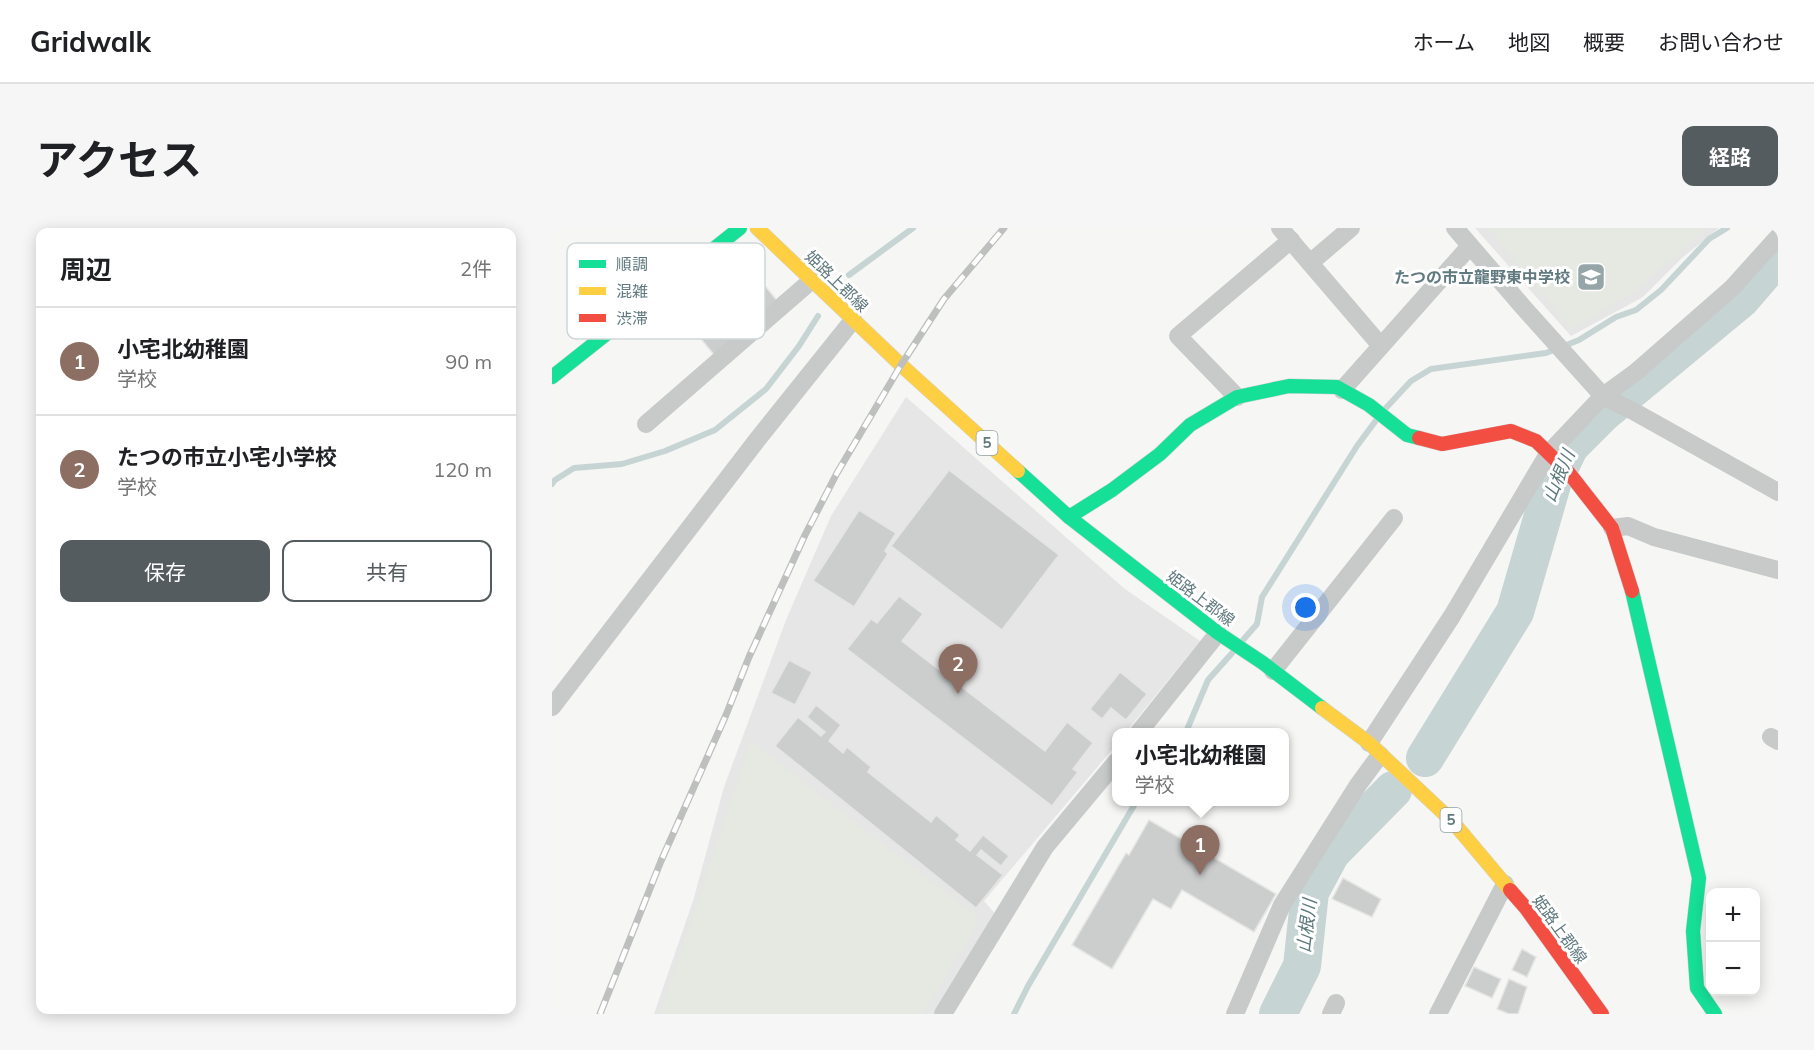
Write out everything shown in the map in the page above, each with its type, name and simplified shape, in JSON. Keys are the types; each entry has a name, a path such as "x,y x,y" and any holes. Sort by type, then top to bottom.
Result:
{"main road":[{"path":"721,243 740,228"},
{"name":"姫路上郡線","path":"757,228 853,320 1069,517 1374,749 1452,821 1525,907 1602,1014"},
{"path":"552,376 599,339"},
{"path":"1069,517 1112,490 1152,460 1190,425 1237,397 1289,386 1337,387 1369,405 1407,435 1442,444 1511,431 1536,441 1569,473 1612,528 1629,579 1699,878 1694,931 1697,988 1715,1014"}],"street":[{"path":"1310,263 1351,228"},
{"path":"1455,228 1603,396 1778,492"},
{"path":"1237,397 1178,336 1286,234 1381,346"},
{"path":"1235,1014 1282,905 1358,785 1374,749 1452,616 1552,458 1603,396 1636,372 1732,288 1778,237"},
{"path":"1342,390 1470,246"},
{"path":"765,321 812,280"},
{"path":"552,707 757,440 853,320"},
{"path":"646,424 744,339"},
{"path":"1268,667 1394,518"},
{"path":"1612,528 1628,526 1654,537 1778,570"},
{"path":"1143,728 1224,637"},
{"path":"943,1014 1045,846 1112,767"},
{"path":"1438,1014 1505,884"}],"shaded area":[{"name":"たつの市立龍野東中学校","path":"1475,228 1719,228 1682,258 1643,297 1571,336"},
{"name":"たつの市立龍野東中学校","path":"1488,228 1707,228 1637,290 1572,330"},
{"path":"906,397 1125,589 1200,641 1129,728 1112,728 1112,750 984,901 998,917 933,1014 654,1014 693,901 724,787 786,620 831,516"},
{"path":"751,741 980,919 923,1014 660,1014"}],"building":[{"path":"765,286 778,302 765,313"},
{"path":"701,339 735,339 715,356"},
{"path":"949,470 1059,555 1002,630 891,546"},
{"path":"859,510 896,533 885,551 888,554 854,607 813,581"},
{"path":"899,596 923,614 902,641 1045,751 1067,722 1093,743 1073,769 1078,772 1052,806 847,649 871,619 877,623"},
{"path":"789,660 812,672 795,705 771,693"},
{"path":"1120,672 1147,694 1126,720 1111,708 1102,719 1090,709"},
{"path":"816,705 841,725 829,741 843,753 847,747 871,767 868,772 931,822 936,815 960,835 956,840 970,851 983,835 1009,856 1001,866 981,850 977,855 1003,875 976,908 775,746 798,717 821,736 825,732 807,717"},
{"path":"1149,820 1276,894 1254,932 1182,890 1171,909 1153,899 1112,969 1072,945 1126,853 1129,855"},
{"path":"1343,878 1381,899 1372,917 1332,899"},
{"path":"1522,949 1536,957 1527,977 1512,970"},
{"path":"1474,967 1501,979 1492,998 1465,986"},
{"path":"1509,979 1527,987 1518,1014 1509,1014 1497,1009"}],"waterway":[{"path":"849,275 913,228"},
{"path":"1385,409 1411,381 1431,369 1546,353 1579,340 1616,317 1636,310 1661,290 1709,239 1727,228"},
{"name":"山根川","path":"1425,758 1515,612 1553,481 1570,446 1603,413 1741,299 1778,256"},
{"path":"552,484 574,468 622,464 665,451 715,430 766,389 799,346 818,316"},
{"path":"1243,640 1257,624 1262,597 1357,446 1377,419"},
{"path":"1188,728 1208,680 1233,652"},
{"name":"山根川","path":"1278,1014 1302,966 1310,892 1331,853 1393,790"},
{"path":"1014,1014 1028,986 1134,806"}],"railway":[{"path":"600,1014 661,861 726,715 749,657 805,535 837,473 901,365 944,299 1004,228"}],"traffic: fast":[{"path":"721,243 740,228"},
{"path":"552,377 600,339"},
{"path":"1069,517 1112,490 1160,454 1190,425 1237,397 1289,386 1337,387 1369,405 1407,435 1419,438"},
{"path":"1018,471 1069,517 1218,633 1263,663 1322,708"},
{"path":"1632,591 1699,878 1693,931 1697,988 1715,1014"}],"traffic: slow":[{"path":"757,228 901,365 1018,471"},
{"path":"1322,708 1369,743 1452,821 1510,890"}],"traffic: jam":[{"path":"1419,438 1442,444 1511,431 1536,441 1569,473 1612,528 1632,591"},
{"path":"1510,890 1525,907 1602,1014"}],"place":[{"name":"たつの市立龍野東中学校","path":"1591,277"},
{"name":"たつの市立小宅小学校","path":"958,694"},
{"name":"小宅北幼稚園","path":"1200,875"}]}
